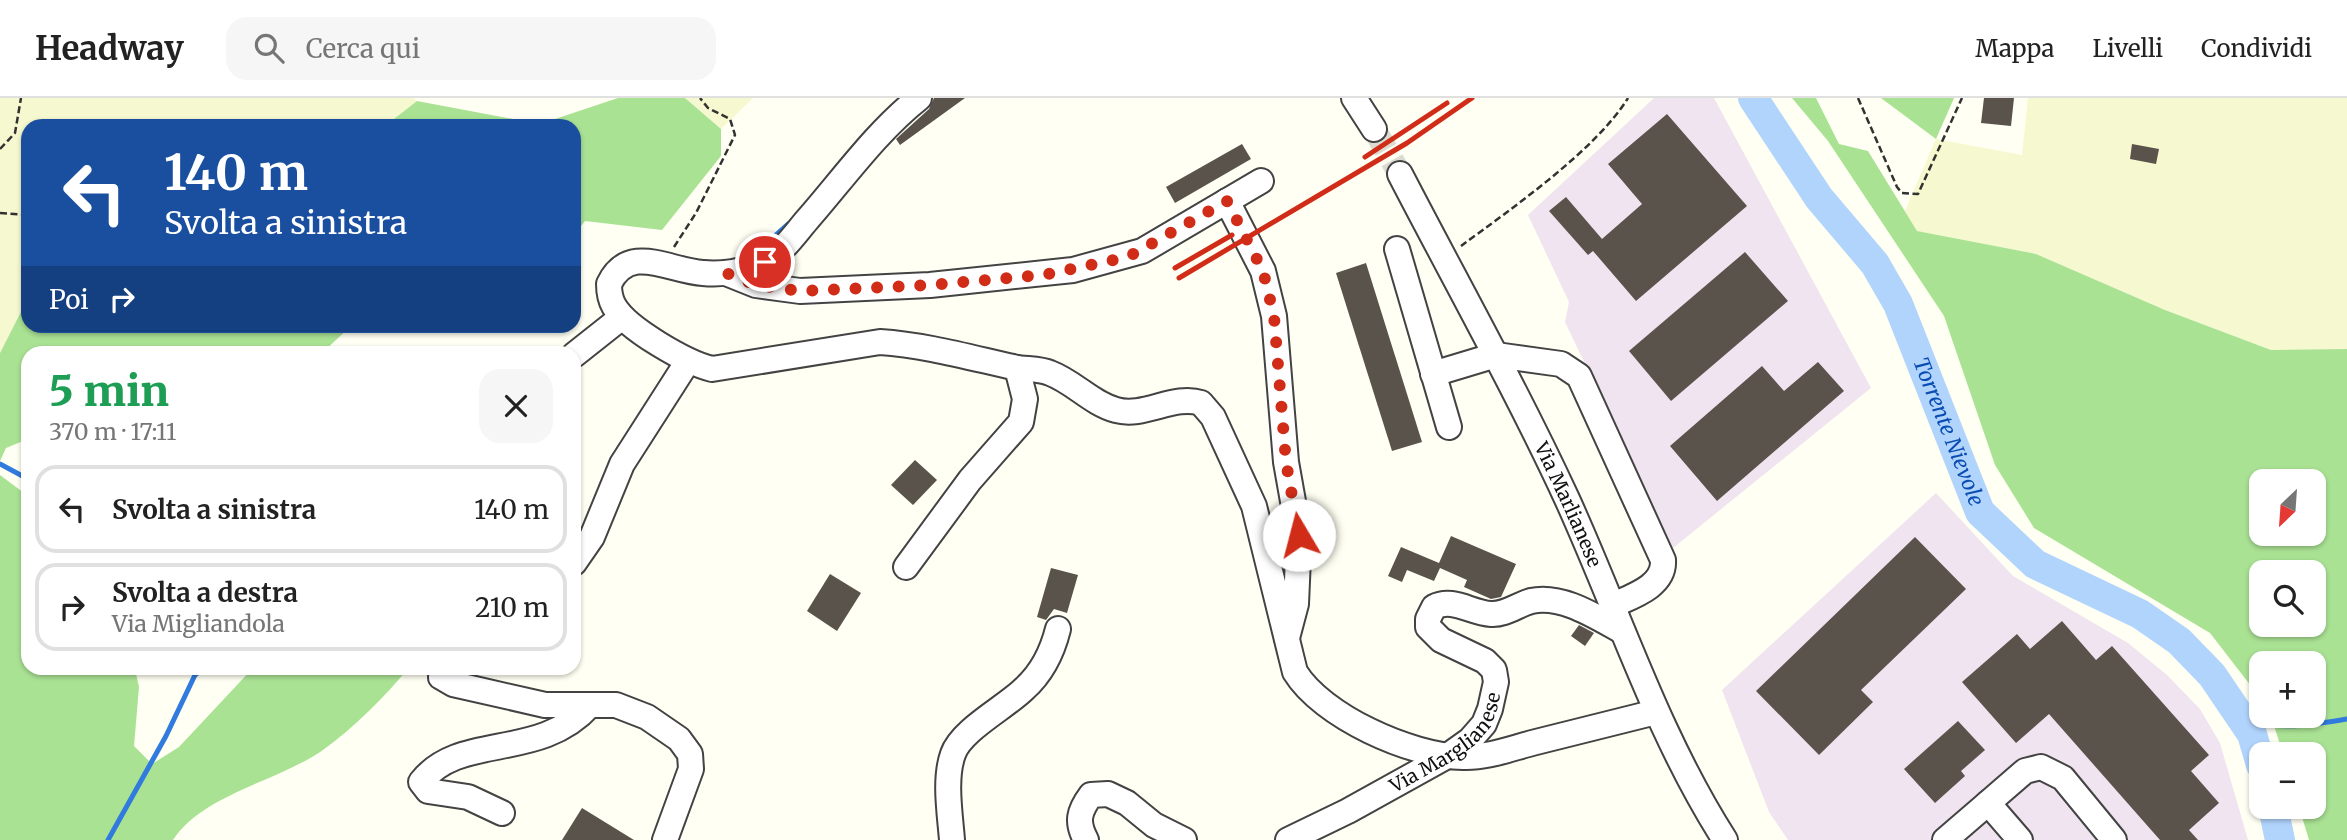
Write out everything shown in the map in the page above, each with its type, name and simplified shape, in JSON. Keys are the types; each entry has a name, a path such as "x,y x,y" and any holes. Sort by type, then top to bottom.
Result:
{"street":[{"path":"919,98 868,149 774,256 751,268 726,273 691,272 662,264 629,262 614,275 609,295 622,317 688,361 722,369 880,342 943,351 1051,373 1115,410 1129,412 1194,400 1207,408 1254,506 1295,672 1305,688 1336,712 1384,736 1448,755 1480,756 1656,712"},
{"path":"1354,98 1374,129"},
{"name":"Via Marlianese","path":"1400,174 1496,355 1567,500 1656,712 1725,840"},
{"path":"726,273 756,285 800,291 930,285 1043,275 1128,257 1261,181"},
{"path":"1227,201 1263,271 1274,316 1286,462 1299,535 1296,604 1286,642"},
{"path":"1397,249 1449,427"},
{"path":"581,349 622,317"},
{"path":"1433,374 1496,355 1561,365 1579,376 1663,560 1662,570 1652,585 1611,606"},
{"path":"581,553 592,537 622,464 688,361"},
{"path":"906,566 970,480 1021,422 1025,399 1017,368"},
{"name":"Via Marglianese","path":"1288,840 1348,811 1448,755 1484,724 1490,709 1496,676 1490,665 1433,634 1428,619 1434,607 1447,603 1489,614 1500,614 1532,601 1557,602 1622,631"},
{"path":"952,840 950,777 953,753 965,736 1037,677 1047,660 1058,629"},
{"path":"442,675 453,684 544,705 617,705 663,727 686,747 691,761 689,777 666,840"},
{"path":"502,813 468,797 424,789 421,782 436,768 461,755 534,741 561,730 590,705"},
{"path":"1945,840 2025,771 2041,767 2063,778 2114,840"},
{"path":"1086,840 1078,825 1082,808 1091,795 1108,794 1184,840"},
{"path":"1988,803 2020,840"}],"path":[{"path":"0,149 15,134 21,98"},
{"path":"662,264 696,213 735,135 730,119 708,108 700,98"},
{"path":"1444,258 1543,184 1605,128 1628,98"},
{"path":"1858,98 1897,187 1902,193 1918,194 1962,98"},
{"path":"0,213 21,214"}],"shaded area":[{"path":"1654,98 1714,98 1871,388 1673,548 1565,322 1569,302 1528,215"},
{"path":"1936,493 2013,576 2128,643 2167,675 2200,709 2220,743 2248,840 1788,840 1769,812 1722,690"}],"green space":[{"path":"0,98 413,98 417,101 394,119 21,119 21,312 0,353"},
{"path":"618,98 685,98 721,129 721,156 662,230 585,221 581,226 581,119 555,119"},
{"path":"685,98 753,98 721,129"},
{"path":"1792,98 1816,98 1839,144 1868,151 1917,231 2036,254 2165,310 2271,350 2347,349 2347,840 2309,840 2303,819 2326,819 2326,742 2279,742 2275,728 2326,728 2326,651 2249,651 2249,683 2210,633 2034,528 1995,465 1944,316 1828,141"},
{"path":"1881,98 1954,98 1936,139"},
{"path":"2028,98 2347,98 2347,349 2271,350 2165,310 2036,254 1917,231 1905,211 1936,139 2022,155"},
{"path":"417,101 513,119 394,119"},
{"path":"21,312 21,333 343,333 330,346 21,346 21,442 6,448 0,461 0,353"},
{"path":"0,475 21,491 21,675 136,675 139,687 134,746 152,764 179,747 246,675 403,675 368,712 323,750 222,799 186,824 173,840 0,840"}],"building":[{"path":"934,98 965,98 900,145 896,139 929,109"},
{"path":"1984,98 2014,98 2011,126 1981,123"},
{"path":"1667,114 1747,206 1636,301 1593,251 1588,255 1549,211 1566,197 1602,239 1642,204 1608,164"},
{"path":"1242,144 1251,159 1175,203 1166,187"},
{"path":"2132,144 2159,149 2156,164 2130,159"},
{"path":"1745,252 1788,301 1671,401 1629,351"},
{"path":"1366,263 1422,442 1392,451 1336,273"},
{"path":"1818,362 1844,391 1717,501 1670,446 1762,366 1784,391"},
{"path":"915,460 937,480 913,505 891,485"},
{"path":"1451,536 1516,564 1501,597 1491,599 1464,587 1467,580 1440,568 1434,581 1407,570 1402,582 1388,576 1401,547 1439,563"},
{"path":"1915,537 1966,589 1861,690 1873,702 1819,755 1756,691"},
{"path":"1051,568 1078,575 1067,613 1054,609 1046,620 1037,617"},
{"path":"830,574 861,593 837,631 807,611"},
{"path":"2062,621 2096,660 2112,646 2209,755 2191,771 2219,803 2189,830 2198,840 2160,840 2049,714 2016,743 1962,682 2017,634 2030,649"},
{"path":"1579,625 1594,633 1585,646 1571,636"},
{"path":"1958,721 1985,750 1961,771 1965,776 1935,803 1904,769"},
{"path":"582,808 634,840 562,840"}],"waterway":[{"name":"Torrente Nievole","path":"1753,98 1819,198 1875,264 1898,304 1980,512 2035,564 2140,614 2179,641 2212,675 2252,734 2254,742"},
{"path":"767,243 788,224"},
{"path":"0,464 21,475"},
{"path":"108,840 166,736 195,675"},
{"path":"2241,719 2269,725 2294,726 2347,719"},
{"name":"Torrente Nievole","path":"2276,819 2280,840"}],"tunnel":[{"path":"1374,129 1400,174"}],"railway":[{"path":"1179,278 1407,143 1472,98"},
{"path":"1365,157 1447,103"},
{"path":"1175,268 1232,235"}],"route":[{"path":"765,262 726,273 756,285 800,291 976,282 1043,275 1128,257 1227,201 1263,271 1274,316 1286,462 1299,535"}]}
